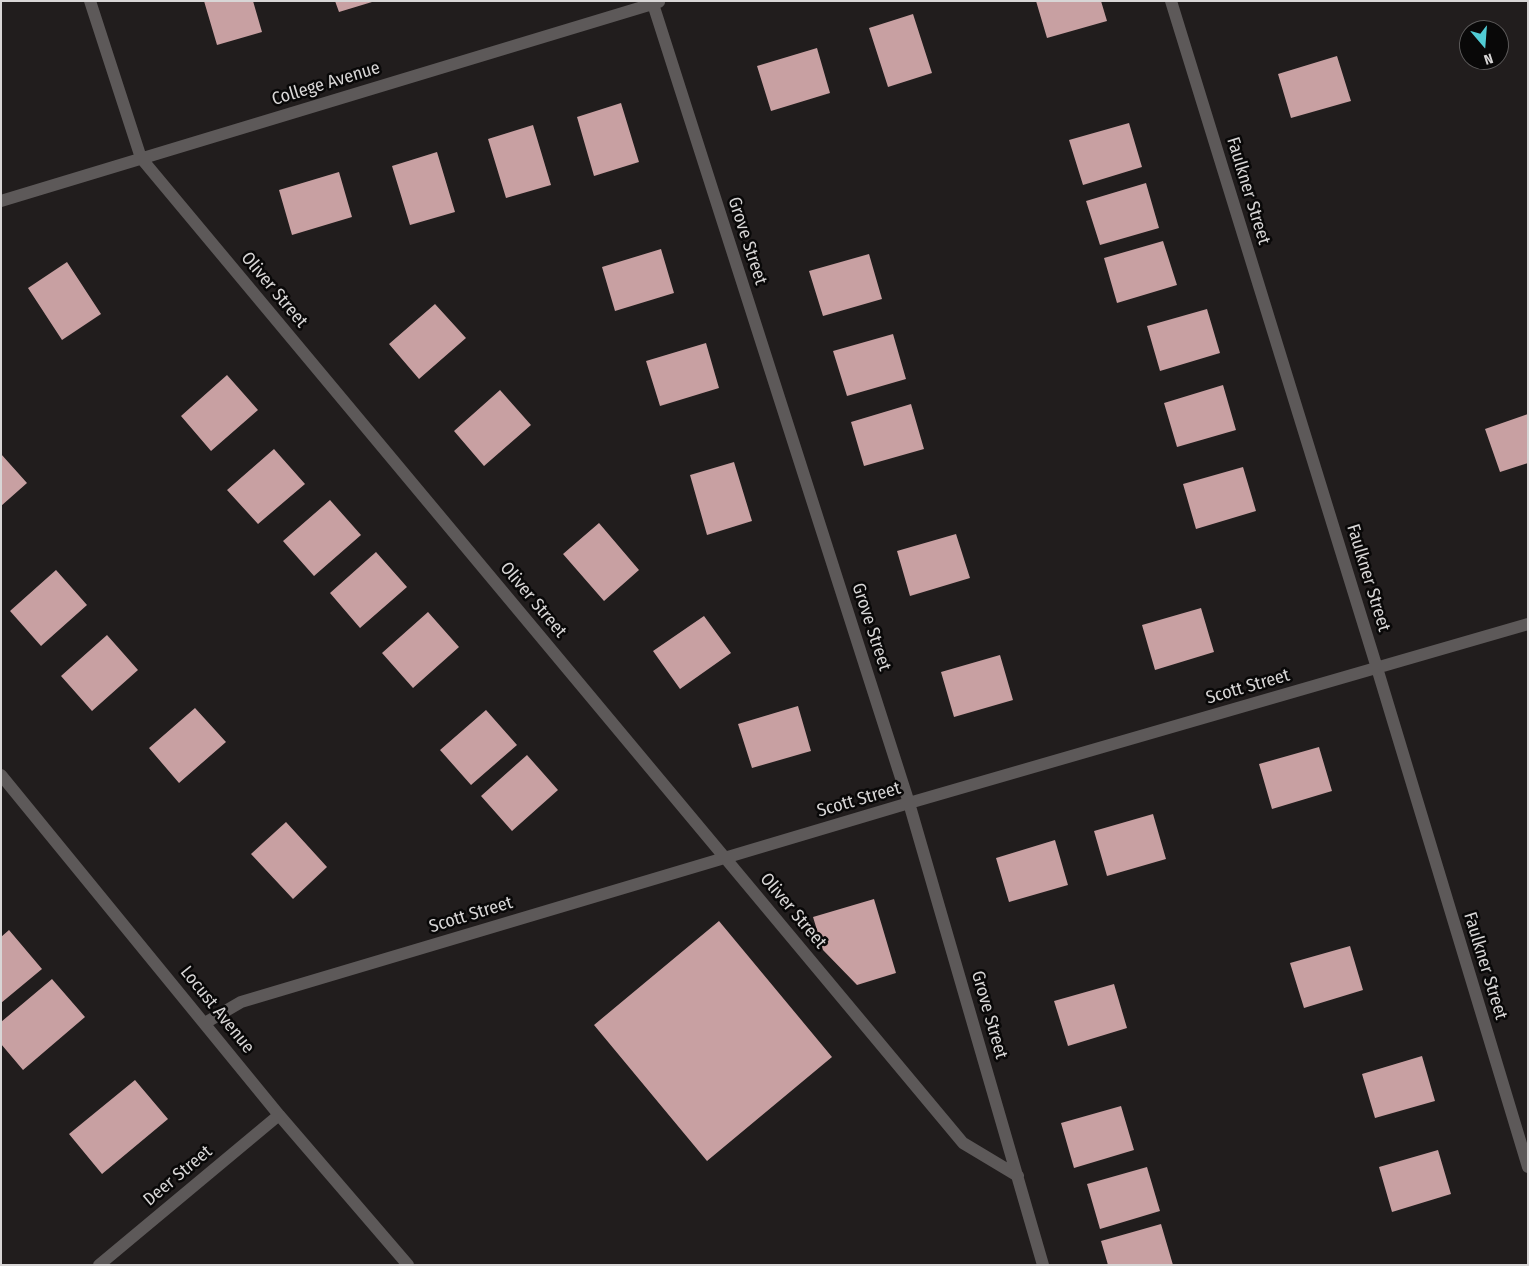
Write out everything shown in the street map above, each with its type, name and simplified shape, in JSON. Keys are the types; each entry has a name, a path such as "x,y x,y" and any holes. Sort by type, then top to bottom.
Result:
{"street":[{"name":"Oliver Street","path":"90,1 141,158 963,1143 1018,1176"},
{"name":"Faulkner Street","path":"1171,1 1377,668 1528,1166"},
{"name":"College Avenue","path":"1,200 657,2"},
{"name":"Grove Street","path":"657,2 909,803 1043,1265"},
{"name":"Scott Street","path":"205,1023 241,1002 909,803 1528,624"},
{"name":"Locust Avenue","path":"1,775 279,1115 408,1265"},
{"name":"Deer Street","path":"99,1265 279,1115"}],"building":[{"path":"204,1 253,1 262,32 217,45"},
{"path":"335,1 372,1 372,2 339,12"},
{"path":"1036,1 1101,1 1107,21 1047,38"},
{"path":"913,14 932,73 888,87 869,28"},
{"path":"817,48 830,93 771,111 757,66"},
{"path":"1337,56 1351,101 1291,118 1278,74"},
{"path":"621,103 639,162 594,176 577,117"},
{"path":"1129,123 1142,167 1083,185 1069,140"},
{"path":"533,125 551,185 506,198 488,139"},
{"path":"437,152 455,212 410,225 392,166"},
{"path":"339,172 352,217 292,235 279,190"},
{"path":"1146,183 1159,228 1100,245 1086,201"},
{"path":"1163,241 1177,285 1117,303 1104,258"},
{"path":"661,249 674,293 615,311 602,267"},
{"path":"869,254 882,299 823,316 809,271"},
{"path":"67,262 101,314 62,340 28,288"},
{"path":"435,304 466,338 419,379 389,344"},
{"path":"1207,309 1220,353 1160,371 1147,326"},
{"path":"893,334 906,379 847,396 833,351"},
{"path":"706,343 719,388 660,406 646,361"},
{"path":"227,375 258,410 211,451 181,416"},
{"path":"1223,385 1236,430 1177,447 1164,403"},
{"path":"500,390 531,425 484,466 454,431"},
{"path":"911,404 924,449 864,466 851,422"},
{"path":"1528,414 1528,463 1500,472 1485,429"},
{"path":"274,449 305,484 258,524 227,490"},
{"path":"1,454 27,483 1,506"},
{"path":"734,462 752,521 707,535 690,475"},
{"path":"1243,467 1256,511 1196,529 1183,484"},
{"path":"330,500 361,535 314,576 283,541"},
{"path":"599,523 639,570 604,601 563,554"},
{"path":"956,534 970,578 910,596 897,551"},
{"path":"376,552 407,587 360,628 330,593"},
{"path":"56,570 87,605 41,646 10,611"},
{"path":"1201,608 1214,652 1155,670 1142,625"},
{"path":"428,612 459,647 413,688 382,653"},
{"path":"704,616 731,653 680,689 653,651"},
{"path":"107,635 138,670 92,711 61,676"},
{"path":"1000,655 1013,700 954,717 941,672"},
{"path":"798,706 811,751 752,768 738,724"},
{"path":"195,708 226,742 179,783 149,748"},
{"path":"486,710 517,745 471,785 440,750"},
{"path":"1319,747 1332,791 1272,809 1259,764"},
{"path":"527,755 558,790 512,831 481,796"},
{"path":"1153,814 1166,859 1107,876 1094,831"},
{"path":"286,822 327,867 293,899 251,854"},
{"path":"1055,840 1068,885 1009,902 996,858"},
{"path":"874,899 896,973 857,985 823,950 813,917"},
{"path":"719,921 832,1057 707,1161 594,1025"},
{"path":"9,930 42,969 1,1003 1,937"},
{"path":"1350,946 1363,990 1304,1008 1290,963"},
{"path":"52,979 85,1017 23,1070 1,1044 1,1022"},
{"path":"1114,984 1127,1028 1068,1046 1054,1001"},
{"path":"1422,1056 1435,1101 1375,1118 1362,1074"},
{"path":"135,1080 168,1119 102,1174 69,1134"},
{"path":"1121,1106 1134,1150 1074,1168 1061,1123"},
{"path":"1438,1150 1451,1194 1392,1212 1379,1167"},
{"path":"1147,1167 1160,1211 1100,1229 1087,1184"},
{"path":"1161,1224 1173,1265 1108,1265 1101,1241"}]}
